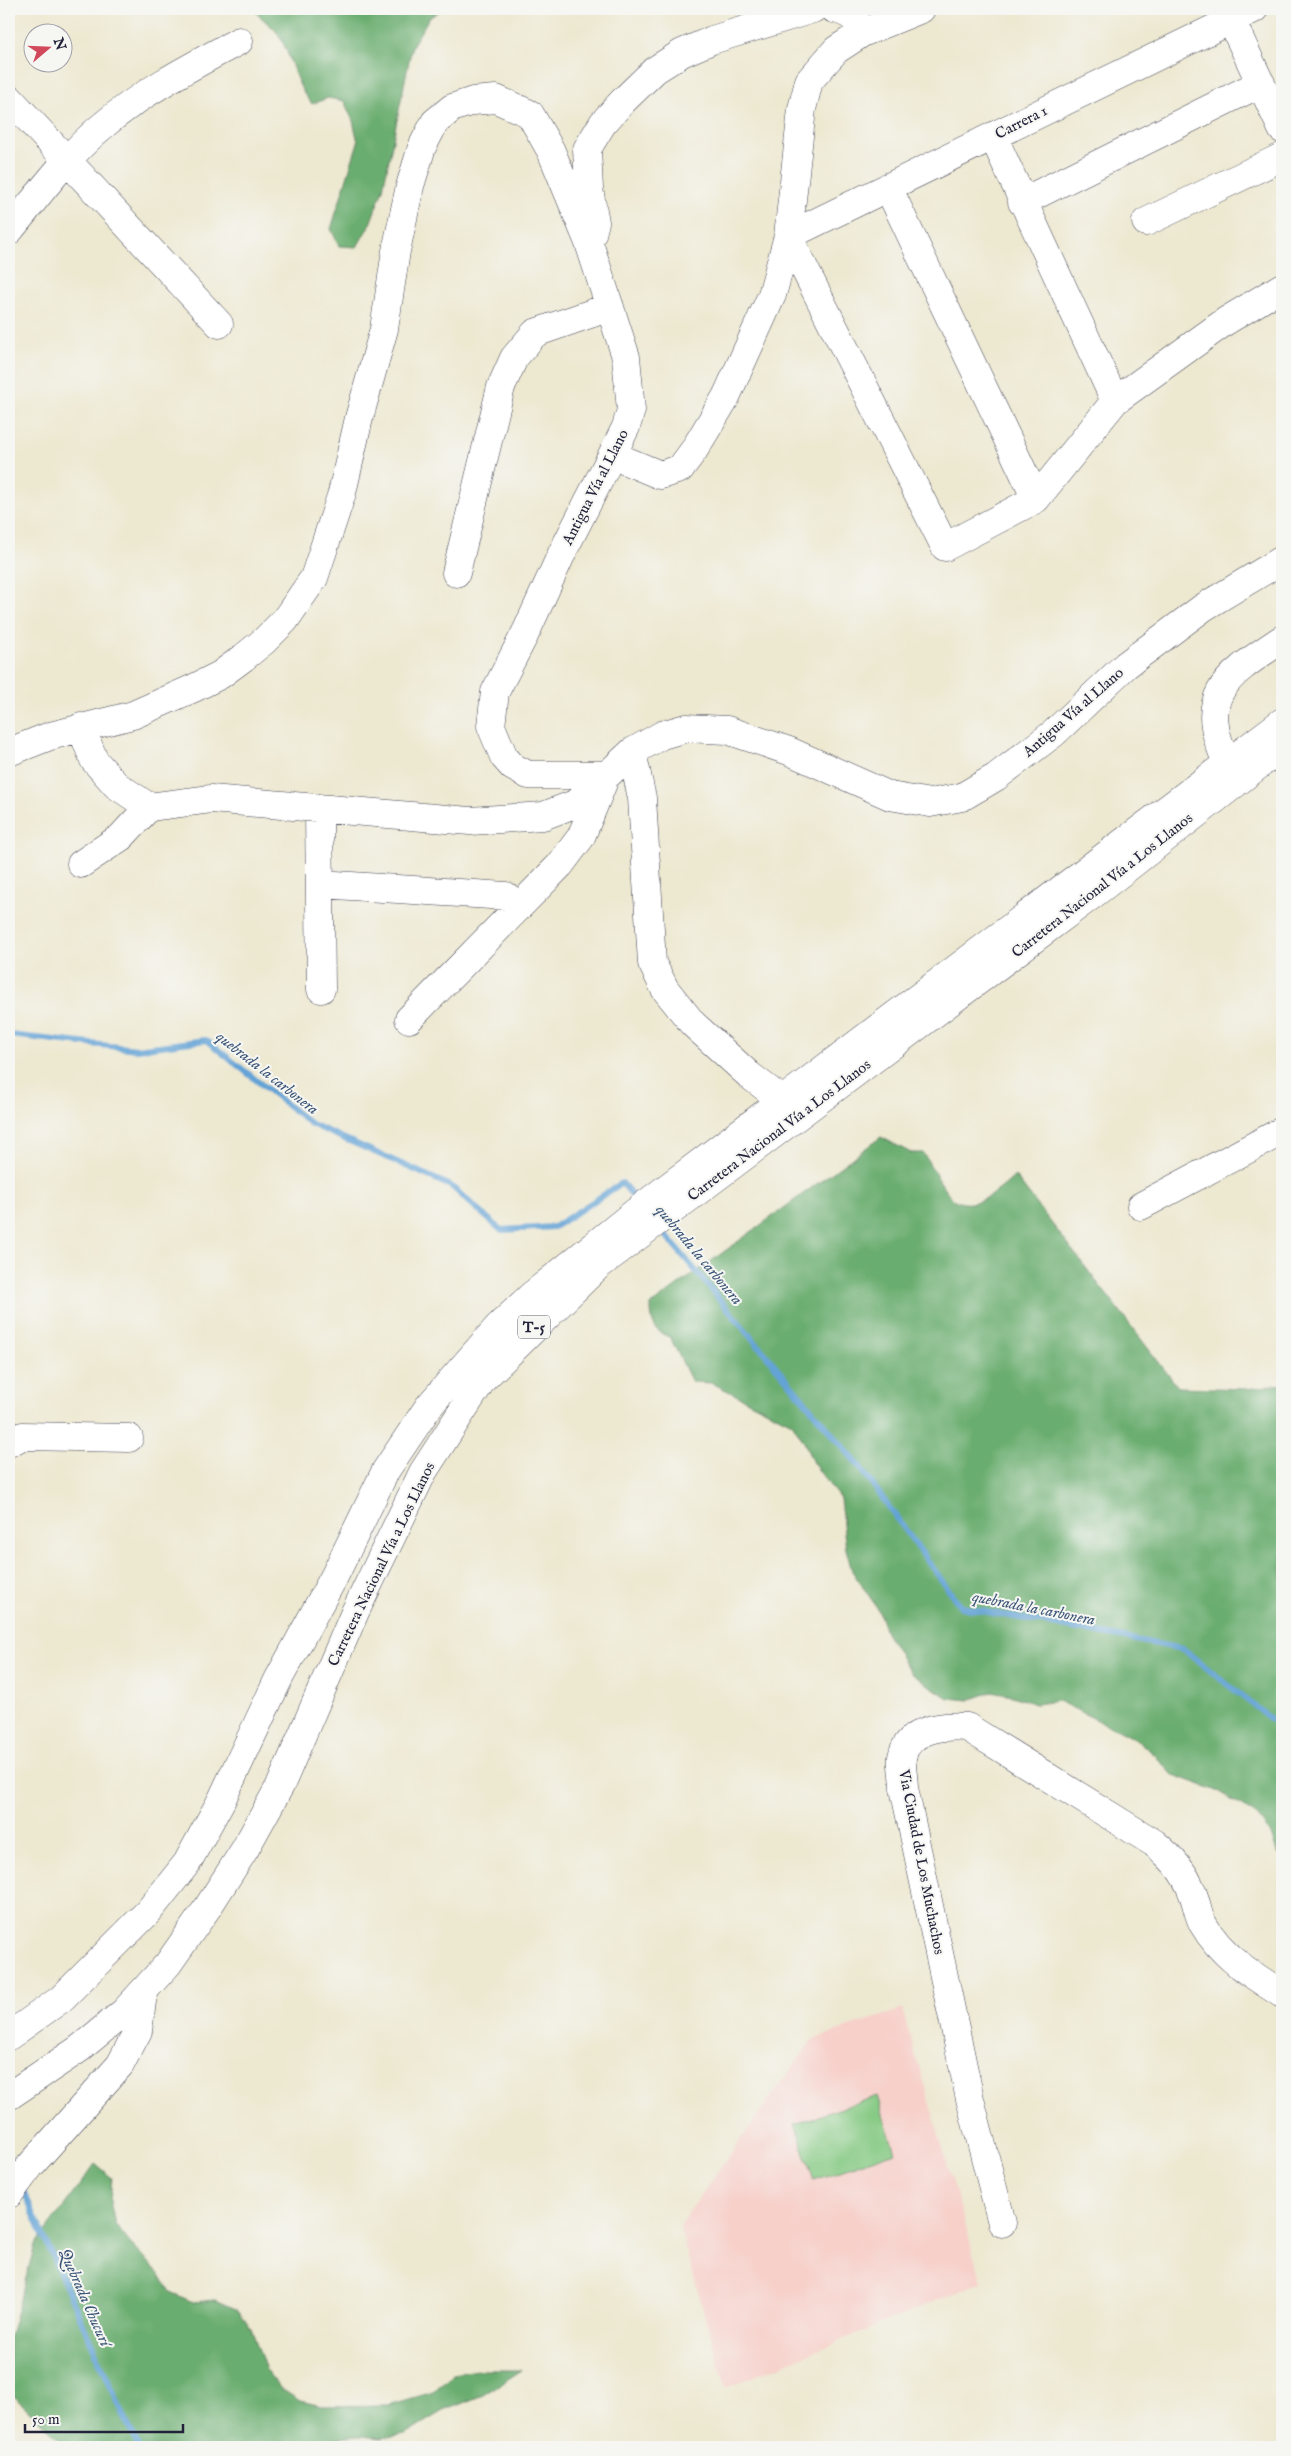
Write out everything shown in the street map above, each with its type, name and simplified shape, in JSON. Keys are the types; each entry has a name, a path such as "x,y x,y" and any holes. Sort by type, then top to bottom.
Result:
{"main road":[{"path":"589,243 595,222 589,190 587,150 603,123 623,101 655,70 682,53 712,40 813,9"},
{"path":"834,9 849,13 857,20 876,22"},
{"path":"612,455 660,475 680,469 694,450 726,397 772,295 788,236 802,109 809,82 836,50 876,22 921,9"},
{"path":"1242,15 1260,82 1282,129"},
{"name":"Carrera 1","path":"788,236 1119,73 1242,15"},
{"path":"9,231 66,162 100,128 153,88 239,41"},
{"path":"1022,202 1260,82"},
{"path":"9,98 66,162 219,324"},
{"name":"Antigua Vía al Llano","path":"9,752 80,727 133,715 220,675 264,641 284,620 314,578 342,493 359,418 384,329 396,251 410,186 422,147 435,122 452,108 473,101 496,99 530,114 551,151 589,243 626,357 631,410 626,427 562,553 526,632 495,692 491,726 504,757 513,767 528,775 606,774 632,752 662,736 686,728 727,730 788,751 890,796 930,804 962,797 996,777 1054,733 1126,665 1204,607 1282,560"},
{"path":"992,136 1115,401"},
{"path":"1146,222 1282,157"},
{"path":"888,187 1036,499"},
{"path":"788,236 945,547 1036,499 1115,401 1226,321 1282,287"},
{"path":"456,573 501,387 514,358 535,333 610,307"},
{"path":"1228,764 1220,749 1215,729 1214,706 1220,689 1230,677 1248,662 1282,639"},
{"name":"Carretera Nacional Vía a Los Llanos","path":"9,2036 61,1999 148,1912 187,1863 221,1802 278,1680 334,1577 386,1470 429,1406 498,1327 531,1296 643,1206 1282,722"},
{"path":"80,727 94,760 116,786 149,807"},
{"name":"Carretera Nacional Vía a Los Llanos","path":"9,2096 79,2049 143,1994 168,1964 208,1907 245,1849 277,1792 355,1612 405,1506 423,1472 484,1379 598,1266 1099,890 1282,747"},
{"path":"632,752 642,798 652,963 665,989 693,1024 749,1075 782,1100"},
{"path":"81,864 121,837 149,807 211,799 319,810 470,821 543,816 577,803 606,774"},
{"path":"409,1019 560,865 581,837 606,774"},
{"path":"319,810 321,988"},
{"path":"320,884 506,896 519,906"},
{"path":"1141,1206 1282,1131"},
{"path":"9,1443 22,1436 129,1438"},
{"name":"Via Ciudad de Los Muchachos","path":"1002,2223 970,2100 904,1788 902,1757 909,1742 931,1728 948,1725 967,1727 1154,1843 1174,1860 1185,1876 1202,1923 1222,1950 1242,1968 1282,1994"},
{"path":"9,2194 30,2166 120,2065 138,2032 143,1994"}],"shaded area":[{"path":"902,2009 982,2282 726,2388 679,2226 812,2040"}],"green space":[{"path":"254,9 443,9 429,18 412,46 383,189 370,224 357,247 339,246 331,229 358,142 353,121 344,101 328,98 312,104 297,80 280,37"},
{"path":"881,1137 911,1153 923,1153 950,1196 961,1203 970,1203 987,1198 1015,1176 1178,1387 1247,1389 1282,1384 1282,1857 1278,1853 1270,1833 1255,1814 1215,1790 1171,1774 1155,1755 1137,1740 1118,1730 1058,1701 1035,1704 1013,1696 991,1692 969,1700 948,1698 911,1673 886,1633 878,1609 852,1571 846,1549 840,1499 813,1463 804,1442 792,1423 712,1383 692,1382 670,1337 660,1332 654,1325 651,1305"},
{"path":"877,2096 895,2152 814,2180 795,2124"},
{"path":"95,2164 112,2178 110,2201 115,2224 129,2242 159,2273 170,2292 193,2302 216,2300 238,2310 251,2328 266,2370 280,2388 300,2401 322,2406 389,2405 433,2392 452,2374 478,2370 522,2370 483,2395 443,2411 405,2434 382,2438 360,2436 338,2438 310,2447 68,2447 9,2392 9,2339 35,2245"}],"waterway":[{"name":"quebrada la carbonera","path":"9,1035 137,1049 206,1040 311,1124 451,1186 501,1230 554,1227 622,1183 638,1202"},
{"name":"quebrada la carbonera","path":"659,1227 860,1467 961,1607 1183,1649 1282,1728"},
{"name":"Quebrada Chucurí","path":"9,2158 16,2174"},
{"name":"Quebrada Chucurí","path":"22,2188 138,2447"}]}
